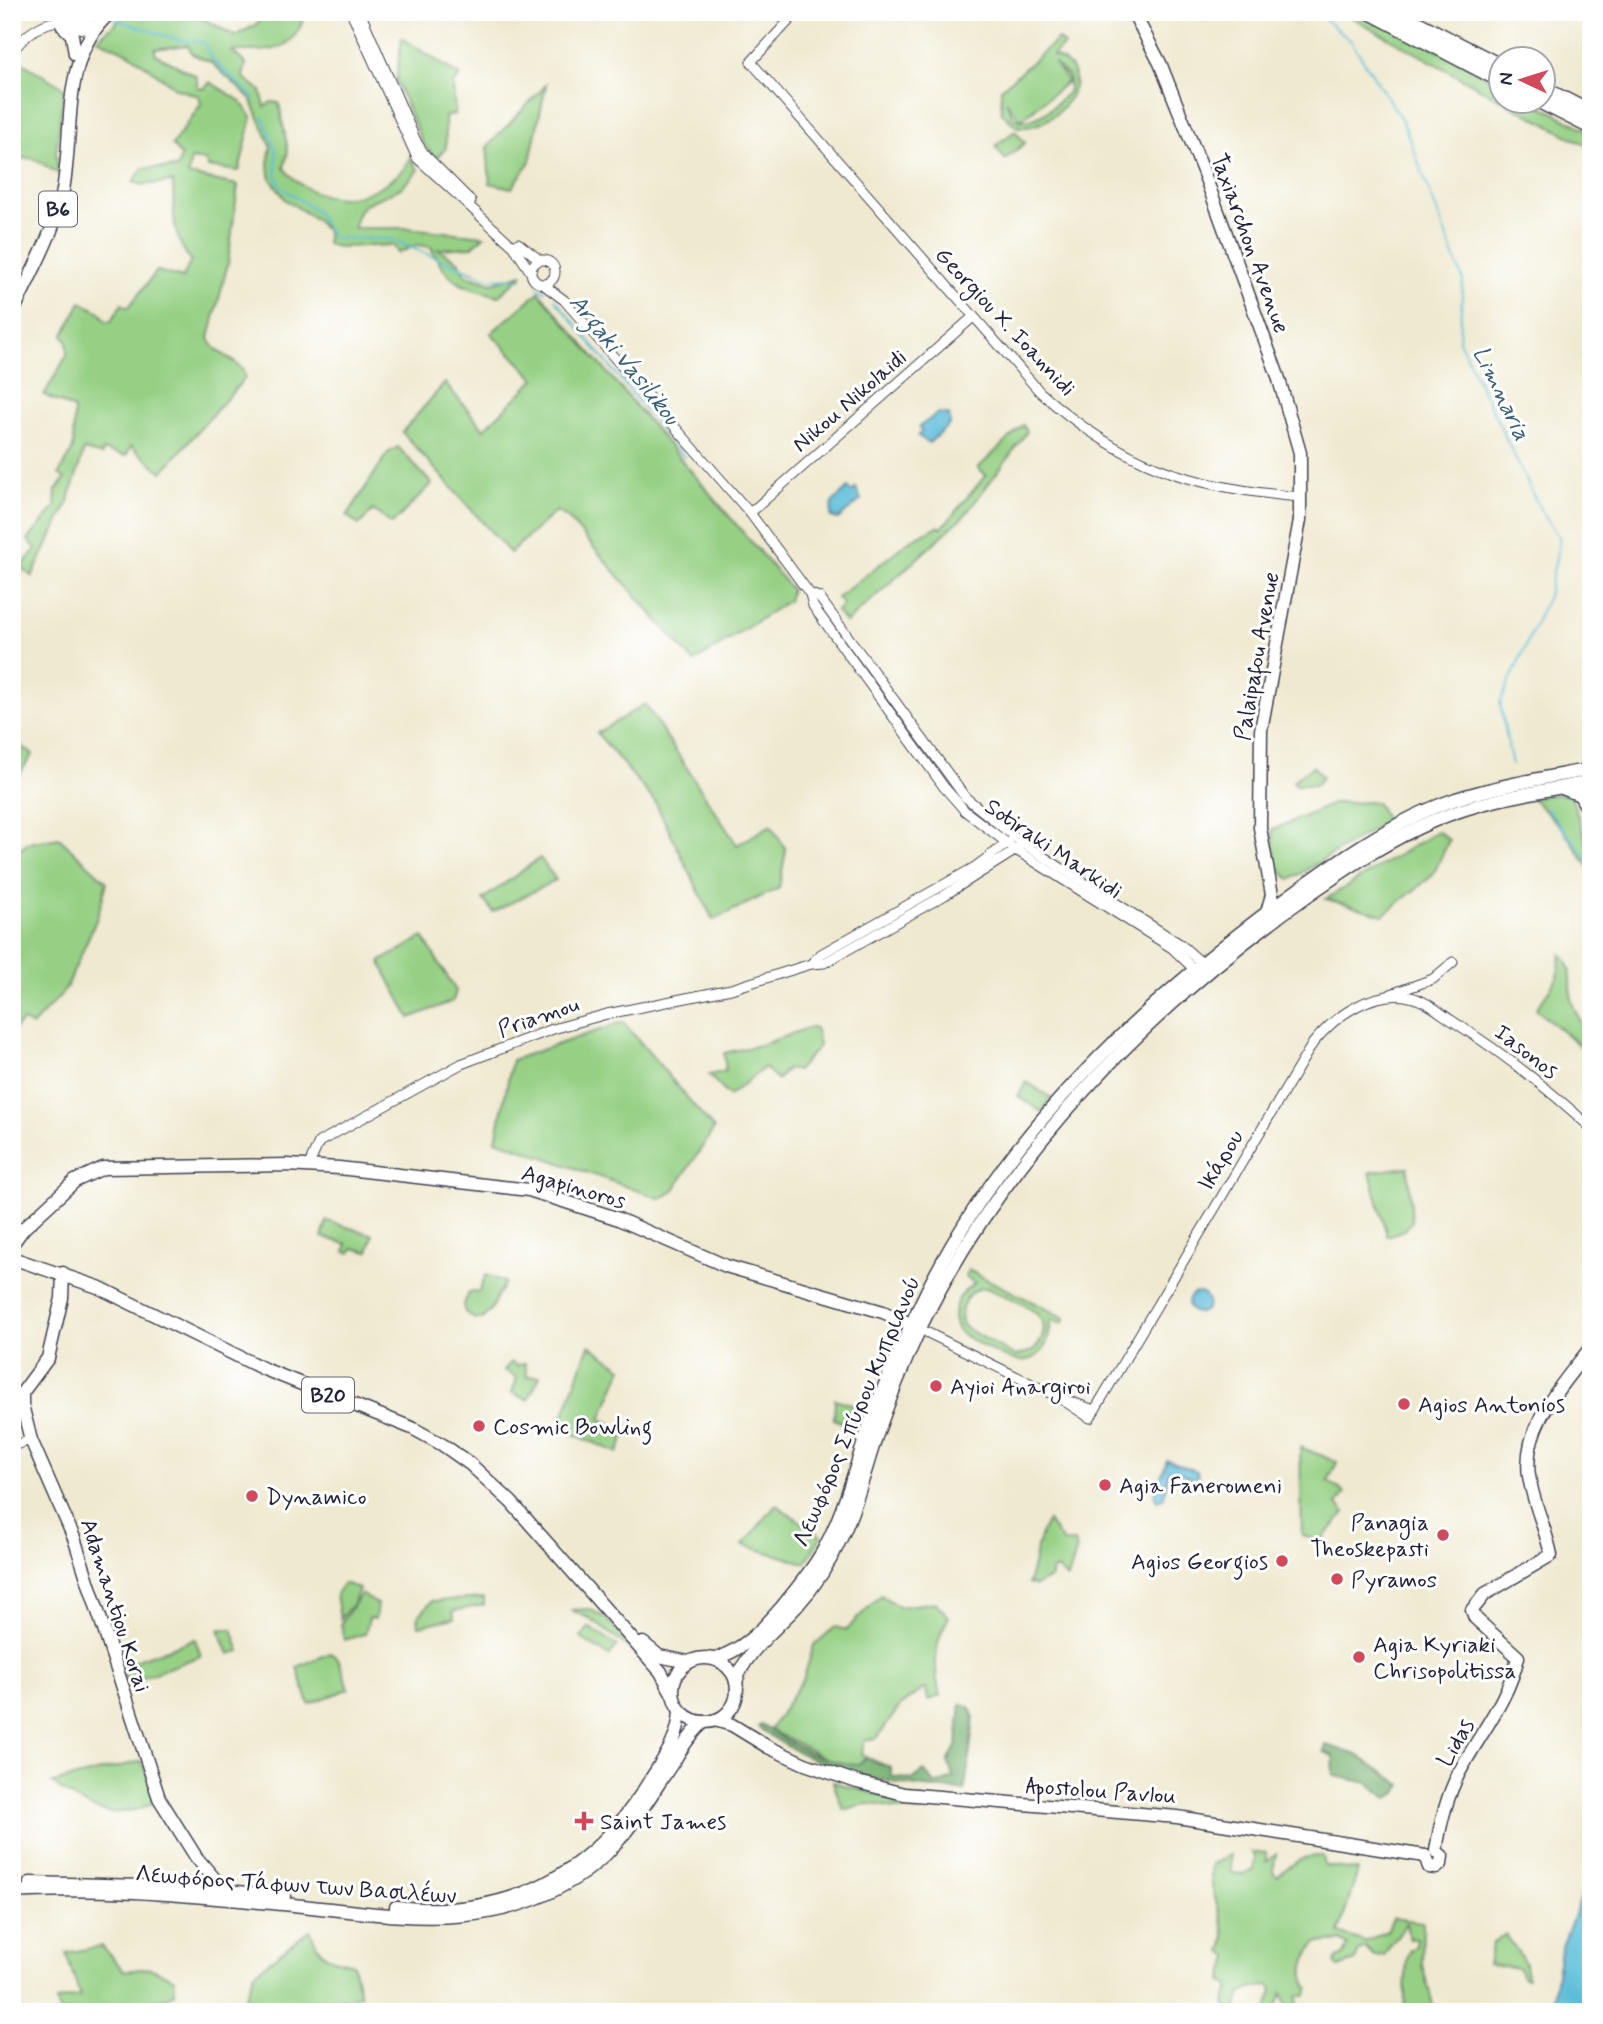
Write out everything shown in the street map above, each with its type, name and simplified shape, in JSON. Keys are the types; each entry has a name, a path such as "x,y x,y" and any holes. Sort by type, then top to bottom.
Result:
{"highway":[{"path":"1370,12 1488,74"},
{"path":"1396,12 1488,60"},
{"path":"1558,96 1591,113"},
{"path":"1558,110 1591,127"}],"main road":[{"name":"B6","path":"12,314 60,201 75,54 91,22 111,12"},
{"name":"Taxiarchon Avenue","path":"1133,12 1160,63 1278,376 1300,453 1301,497"},
{"path":"63,22 91,22"},
{"path":"63,22 72,35 75,54"},
{"name":"B6","path":"72,95 91,22"},
{"name":"Palaipafou Avenue","path":"1267,912 1272,895 1260,828 1261,730 1294,565 1301,497"},
{"path":"1589,774 1590,815"},
{"name":"Λεωφόρος Σπύρου Κυπριανού","path":"1201,969 1363,857 1411,831 1459,810 1499,798 1557,789 1589,774"},
{"name":"Λεωφόρος Σπύρου Κυπριανού","path":"715,1659 747,1644 799,1587 824,1549 838,1519 878,1403 916,1326 1002,1188 1201,969 1301,886 1405,821 1456,799 1519,782 1589,774"},
{"path":"1557,789 1566,787 1576,792 1590,815"},
{"path":"1268,864 1279,883 1290,888 1301,886"},
{"name":"Agapinoros","path":"24,1228 75,1181 103,1168 309,1165 529,1190 616,1217 726,1266 883,1312 916,1326"},
{"path":"12,1237 24,1228"},
{"path":"12,1244 24,1228"},
{"name":"B20","path":"12,1258 67,1275 264,1370 431,1438 487,1478 563,1560 661,1672 680,1710"},
{"name":"Adamantiou Korai","path":"67,1275 45,1366 25,1387 21,1399 31,1440 74,1538 159,1798 200,1862 225,1890"},
{"name":"Λεωφόρος Σπύρου Κυπριανού","path":"736,1682 747,1660 800,1603 831,1558 844,1533 916,1326"},
{"name":"Lidas","path":"1431,1853 1452,1789 1502,1706 1518,1657 1475,1618 1472,1610 1485,1594 1551,1555 1529,1476 1532,1438 1548,1405 1591,1347"},
{"name":"B20","path":"563,1560 578,1572 650,1650 668,1659 688,1662 704,1658 715,1659"},
{"path":"680,1710 691,1718 709,1721 726,1713 735,1700 736,1682 728,1668 715,1659"},
{"path":"673,1695 675,1678 688,1662"},
{"name":"Apostolou Pavlou","path":"735,1700 737,1713 745,1728 778,1752"},
{"name":"Λεωφόρος Τάφων των Βασιλέων","path":"12,1892 225,1890 435,1910 489,1904 526,1893 553,1881 581,1862 611,1834 631,1811 675,1741 680,1710"},
{"name":"Apostolou Pavlou","path":"709,1721 732,1725 778,1752 832,1774 904,1794 1177,1816 1431,1853"},
{"name":"Λεωφόρος Τάφων των Βασιλέων","path":"12,1884 197,1891 441,1919 487,1914 531,1902 588,1870 616,1843 709,1721"},
{"path":"197,1891 200,1862"}],"street":[{"path":"351,12 417,158 514,247 535,282 544,285 555,275 552,264 540,260 517,243 425,155 360,12"},
{"name":"Georgiou X. Ioannidi","path":"797,12 751,62 1040,391 1111,447 1155,467 1206,485 1301,497"},
{"path":"12,52 24,40 48,24 63,22"},
{"path":"530,271 533,264 540,260"},
{"name":"Sotiraki Markidi","path":"555,275 564,300"},
{"name":"Sotiraki Markidi","path":"544,285 564,300 750,513 810,594 813,606 944,787 965,811 992,832 1015,843 1201,969"},
{"name":"Nikou Nikolaidi","path":"750,513 973,317"},
{"name":"Sotiraki Markidi","path":"810,594 819,597 965,797 1015,843"},
{"path":"987,859 996,843 992,832"},
{"name":"Priamou","path":"811,964 821,954 1015,843"},
{"name":"Priamou","path":"309,1165 319,1142 461,1064 553,1029 607,1014 731,989 836,957 1015,843"},
{"path":"1379,998 1433,979 1453,962"},
{"name":"Ικάρου","path":"1092,1414 1313,1043 1335,1020 1379,998 1410,997 1436,1009"},
{"name":"Iasonos","path":"1436,1009 1490,1045 1591,1128"},
{"name":"Agapinoros","path":"916,1326 1092,1414"},
{"path":"1073,1402 1094,1399 1105,1391"},
{"name":"Agapinoros","path":"1058,1397 1073,1402 1092,1414"},
{"path":"12,1446 31,1440"}],"green space":[{"path":"129,12 191,12 235,36 254,26 268,12 306,12 294,37 286,44 268,50 232,51 246,64 243,77 261,91 265,107 271,102 279,103 288,151 284,168 302,185 317,193 342,198 361,195 382,186 400,172 410,157 418,170 400,188 364,206 356,218 354,228 407,228 484,236 472,247 438,249 458,261 466,275 492,283 523,274 499,296 457,282 443,269 431,247 417,245 398,253 393,245 338,247 327,244 327,233 318,221 286,200 271,179 268,164 271,146 251,99 211,62 192,54 188,45 155,49 155,54 196,76 198,88 205,88 210,82 240,101 252,117 239,171 208,167 205,161 191,159 188,175 238,185 228,263 209,338 217,350 239,366 245,378 162,472 131,446 126,456 103,450 102,455 84,450 68,503 32,576 21,568 36,548 28,540 55,507 56,490 65,479 59,474 73,449 74,409 44,395 67,355 67,340 63,336 81,302 100,312 106,321 111,321 122,304 128,308 157,271 183,278 191,260 177,233 173,182 141,185 133,182 143,168 177,168 181,156 172,145 201,104 199,96 177,89 129,53 97,39"},
{"path":"1342,12 1368,12 1488,77 1488,93"},
{"path":"402,38 460,76 453,84 455,114 445,117 446,148 436,158 423,144 396,81"},
{"path":"1058,39 1064,45 1053,56 1068,65 1074,76 1074,88 1068,101 1057,113 1030,126 1016,126 1001,112 1001,89","holes":["1054,63 1068,76 1069,91 1044,114 1037,118 1021,120 1068,81","1006,101 1021,120 1014,118"]},
{"path":"16,59 64,88 56,153 59,174 33,158 12,159 12,64"},
{"path":"546,85 530,161 512,188 490,183 487,147"},
{"path":"1558,115 1591,132 1591,148 1531,116"},
{"path":"1015,131 1025,143 1005,159 995,146"},
{"path":"539,292 791,589 788,601 694,662 568,518 556,511 510,553 402,432 445,383 484,429 535,379 491,333"},
{"path":"1023,425 1027,431 1020,442 965,515 846,623 836,611 843,605 837,598 909,541 938,526 942,528 986,475 978,468"},
{"path":"398,447 432,484 392,524 373,510 359,525 347,516 388,453"},
{"path":"645,704 737,845 771,825 786,850 779,888 713,920 655,802 597,733"},
{"path":"12,740 33,754 12,785"},
{"path":"1313,766 1322,777 1316,785 1296,785 1293,781"},
{"path":"1557,794 1571,796 1591,855 1591,870 1562,828 1532,798"},
{"path":"1376,802 1387,821 1290,880 1276,864 1272,830 1335,803"},
{"path":"1438,831 1449,840 1433,875 1383,915 1326,899"},
{"path":"59,838 107,882 97,918 66,989 32,1026 23,1021 12,1031 12,856 28,843"},
{"path":"540,858 556,880 493,912 483,899"},
{"path":"423,937 456,991 453,1001 410,1018 380,962"},
{"path":"1561,954 1569,965 1573,1006 1586,1034 1591,1030 1591,1055 1536,1009 1558,977"},
{"path":"623,1022 714,1129 673,1191 661,1199 496,1140 512,1060"},
{"path":"810,1027 816,1030 819,1046 797,1071 787,1069 777,1080 765,1067 729,1096 709,1075 726,1071 724,1053 764,1044"},
{"path":"1027,1082 1051,1098 1042,1112 1018,1096"},
{"path":"1408,1167 1412,1221 1405,1230 1387,1236 1370,1172"},
{"path":"327,1221 373,1235 368,1252 353,1248 351,1253 345,1252 347,1244 322,1237"},
{"path":"968,1270 1065,1318 1062,1324 1050,1319 1048,1340 1037,1356 1027,1360 1004,1357 960,1333 956,1326 956,1305 963,1293 975,1283 965,1277","holes":["987,1288 1022,1304 1040,1318 1044,1327 1042,1338 1033,1351 1016,1356 964,1327 961,1314 965,1301 974,1291"]},
{"path":"486,1275 505,1282 490,1311 482,1319 475,1319 465,1312 463,1306 469,1293 479,1291"},
{"path":"589,1345 622,1368 601,1419 626,1432 618,1453 566,1431 561,1423"},
{"path":"511,1362 517,1366 525,1363 527,1376 540,1376 528,1400 512,1393 517,1378 504,1370"},
{"path":"835,1399 854,1405 848,1425 834,1419"},
{"path":"1300,1447 1337,1462 1328,1481 1345,1493 1337,1504 1345,1513 1319,1542 1302,1535"},
{"path":"776,1505 822,1536 805,1563 743,1545"},
{"path":"1048,1521 1063,1542 1074,1542 1077,1549 1068,1578 1057,1569 1051,1572 1051,1578 1035,1586 1028,1583 1038,1543"},
{"path":"344,1583 359,1589 354,1602 340,1619 336,1594"},
{"path":"361,1594 377,1604 375,1619 369,1618 365,1634 344,1640 341,1623"},
{"path":"881,1595 899,1607 935,1602 949,1617 940,1636 936,1655 940,1696 928,1700 926,1689 923,1689 901,1705 877,1738 864,1740 862,1754 866,1757 859,1764 839,1765 770,1730 804,1677 814,1645 835,1627 846,1630"},
{"path":"484,1598 484,1605 453,1611 454,1618 419,1626 417,1618 432,1601"},
{"path":"590,1609 607,1619 635,1652 589,1618 570,1610"},
{"path":"589,1627 617,1646 609,1656 581,1638"},
{"path":"219,1629 232,1629 240,1651 229,1654"},
{"path":"195,1639 201,1656 127,1683 122,1670 126,1664"},
{"path":"330,1653 338,1658 349,1689 309,1704 297,1667"},
{"path":"961,1703 970,1708 974,1718 965,1790 910,1785 856,1774 805,1755 758,1727 761,1724 795,1746 820,1757 859,1764 866,1757 891,1768 891,1776 912,1780 924,1771 936,1784 954,1778 948,1762 957,1744"},
{"path":"1326,1745 1357,1755 1402,1785 1396,1794 1387,1798 1368,1783 1334,1776 1333,1756 1324,1752"},
{"path":"142,1761 155,1796 151,1804 136,1810 99,1810 76,1800 52,1783"},
{"path":"833,1782 883,1796 934,1801 929,1807 914,1811 869,1804 843,1809"},
{"path":"1252,1852 1266,1853 1266,1862 1276,1854 1273,1872 1277,1876 1298,1861 1315,1856 1323,1856 1325,1866 1358,1870 1339,1933 1365,1942 1387,1931 1393,1918 1423,1922 1422,1965 1435,2012 1404,2012 1407,1959 1409,1951 1416,1946 1416,1939 1409,1939 1406,1923 1384,1955 1374,1956 1365,1947 1358,1951 1356,1961 1339,1967 1335,1963 1337,1958 1343,1956 1348,1946 1341,1941 1316,1943 1303,1971 1309,1988 1306,1995 1298,1995 1297,2007 1287,2007 1282,1993 1275,2012 1266,2012 1273,1990 1269,1985 1250,1989 1240,1995 1236,2012 1230,2012 1225,2003 1230,1987 1222,1981 1229,1957 1222,1952 1224,1930 1213,1889 1212,1864 1230,1855 1232,1873 1244,1874 1254,1870 1255,1856"},
{"path":"310,1930 317,1946 325,1955 353,1964 360,1995 310,2003 303,2009 280,2007 281,2012 240,2012 254,1973"},
{"path":"1506,1934 1525,1963 1527,1978 1523,1978 1519,1968 1488,1964 1493,1942"},
{"path":"102,1946 124,1971 150,1968 175,1979 174,1993 138,2004 59,2012 56,2001 80,1996 66,1953"}],"water":[{"path":"938,413 949,415 950,424 929,443 918,436 922,431 919,427"},
{"path":"848,488 852,492 856,488 861,500 838,519 831,517 832,503"},
{"path":"1198,1293 1205,1296 1208,1303 1205,1310 1198,1313 1191,1310 1188,1303 1191,1296"},
{"path":"1167,1460 1197,1471 1198,1476 1191,1478 1176,1470 1169,1471 1164,1497 1157,1501 1154,1495"},
{"path":"1591,1872 1591,2012 1551,2012 1561,1949"}],"waterway":[{"name":"Limnaria","path":"1316,12 1351,41 1403,122 1463,280 1459,341 1540,509 1560,539 1548,596 1500,703 1512,765"},
{"name":"Argaki Vasilikou","path":"114,19 179,40 203,42 212,59 254,98"},
{"name":"Argaki Vasilikou","path":"263,117 276,150 276,175 281,187 316,211 333,238 390,239 487,278 522,279"},
{"name":"Argaki Vasilikou","path":"537,287 545,291"},
{"name":"Argaki Vasilikou","path":"555,299 684,457"},
{"name":"Limnaria","path":"1547,809 1591,863"}],"place":[{"name":"Ayioi Anargiroi","path":"936,1386"},
{"name":"Agios Antonios","path":"1404,1404"},
{"name":"Cosmic Bowling","path":"479,1426"},
{"name":"Agia Faneromeni","path":"1105,1485"},
{"name":"Dynamico","path":"252,1496"},
{"name":"Panagia Theoskepasti","path":"1443,1535"},
{"name":"Agios Georgios","path":"1282,1561"},
{"name":"Pyramos","path":"1337,1579"},
{"name":"Agia Kyriaki Chrisopolitissa","path":"1359,1657"},
{"name":"Saint James","path":"584,1821"}]}
